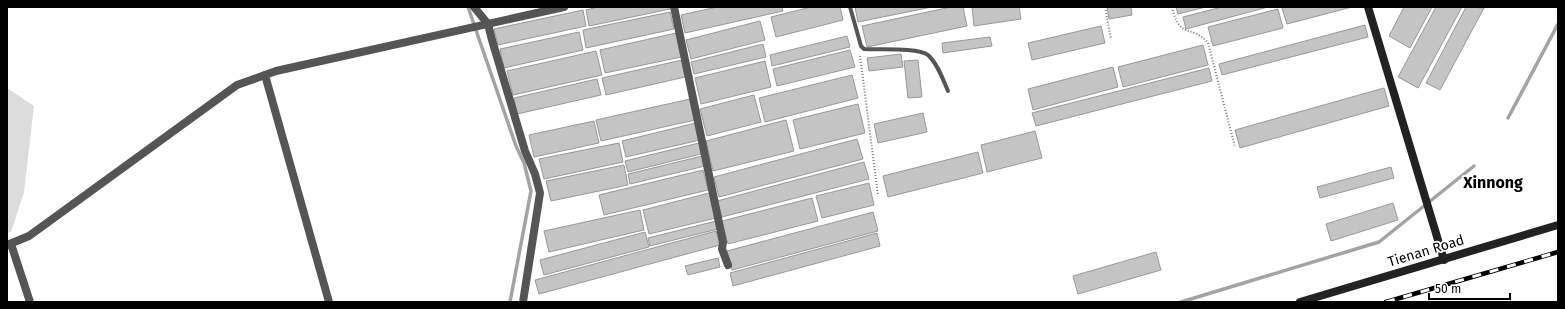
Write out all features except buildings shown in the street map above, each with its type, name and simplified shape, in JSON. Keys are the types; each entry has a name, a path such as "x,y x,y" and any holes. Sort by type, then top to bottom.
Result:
{"street":[{"path":"474,7 488,24 523,144 535,174 540,193 523,302"},
{"path":"30,302 9,244 29,236 237,85 265,75 564,7"},
{"path":"674,7 723,242 722,249 728,265"},
{"path":"1368,7 1444,260"},
{"path":"265,75 329,302"},
{"name":"Tienan Road","path":"1300,302 1444,260 1558,224"}],"lane":[{"path":"850,7 861,46 864,49 913,50 928,54 936,66 948,91"}],"path":[{"path":"1105,7 1111,38"},
{"path":"1172,7 1178,25 1182,29 1196,33 1208,43 1236,147"},
{"path":"861,46 860,55 878,196"}],"shaded area":[{"path":"7,88 34,106 24,192 11,232 7,233"}],"waterway":[{"path":"468,7 516,146 524,163 531,191 510,302"},
{"path":"1508,118 1558,24"},
{"path":"1181,302 1379,242 1474,166"}],"railway":[{"path":"1386,302 1558,252"}],"district":[{"name":"Xinnong","path":"1493,182"}]}
